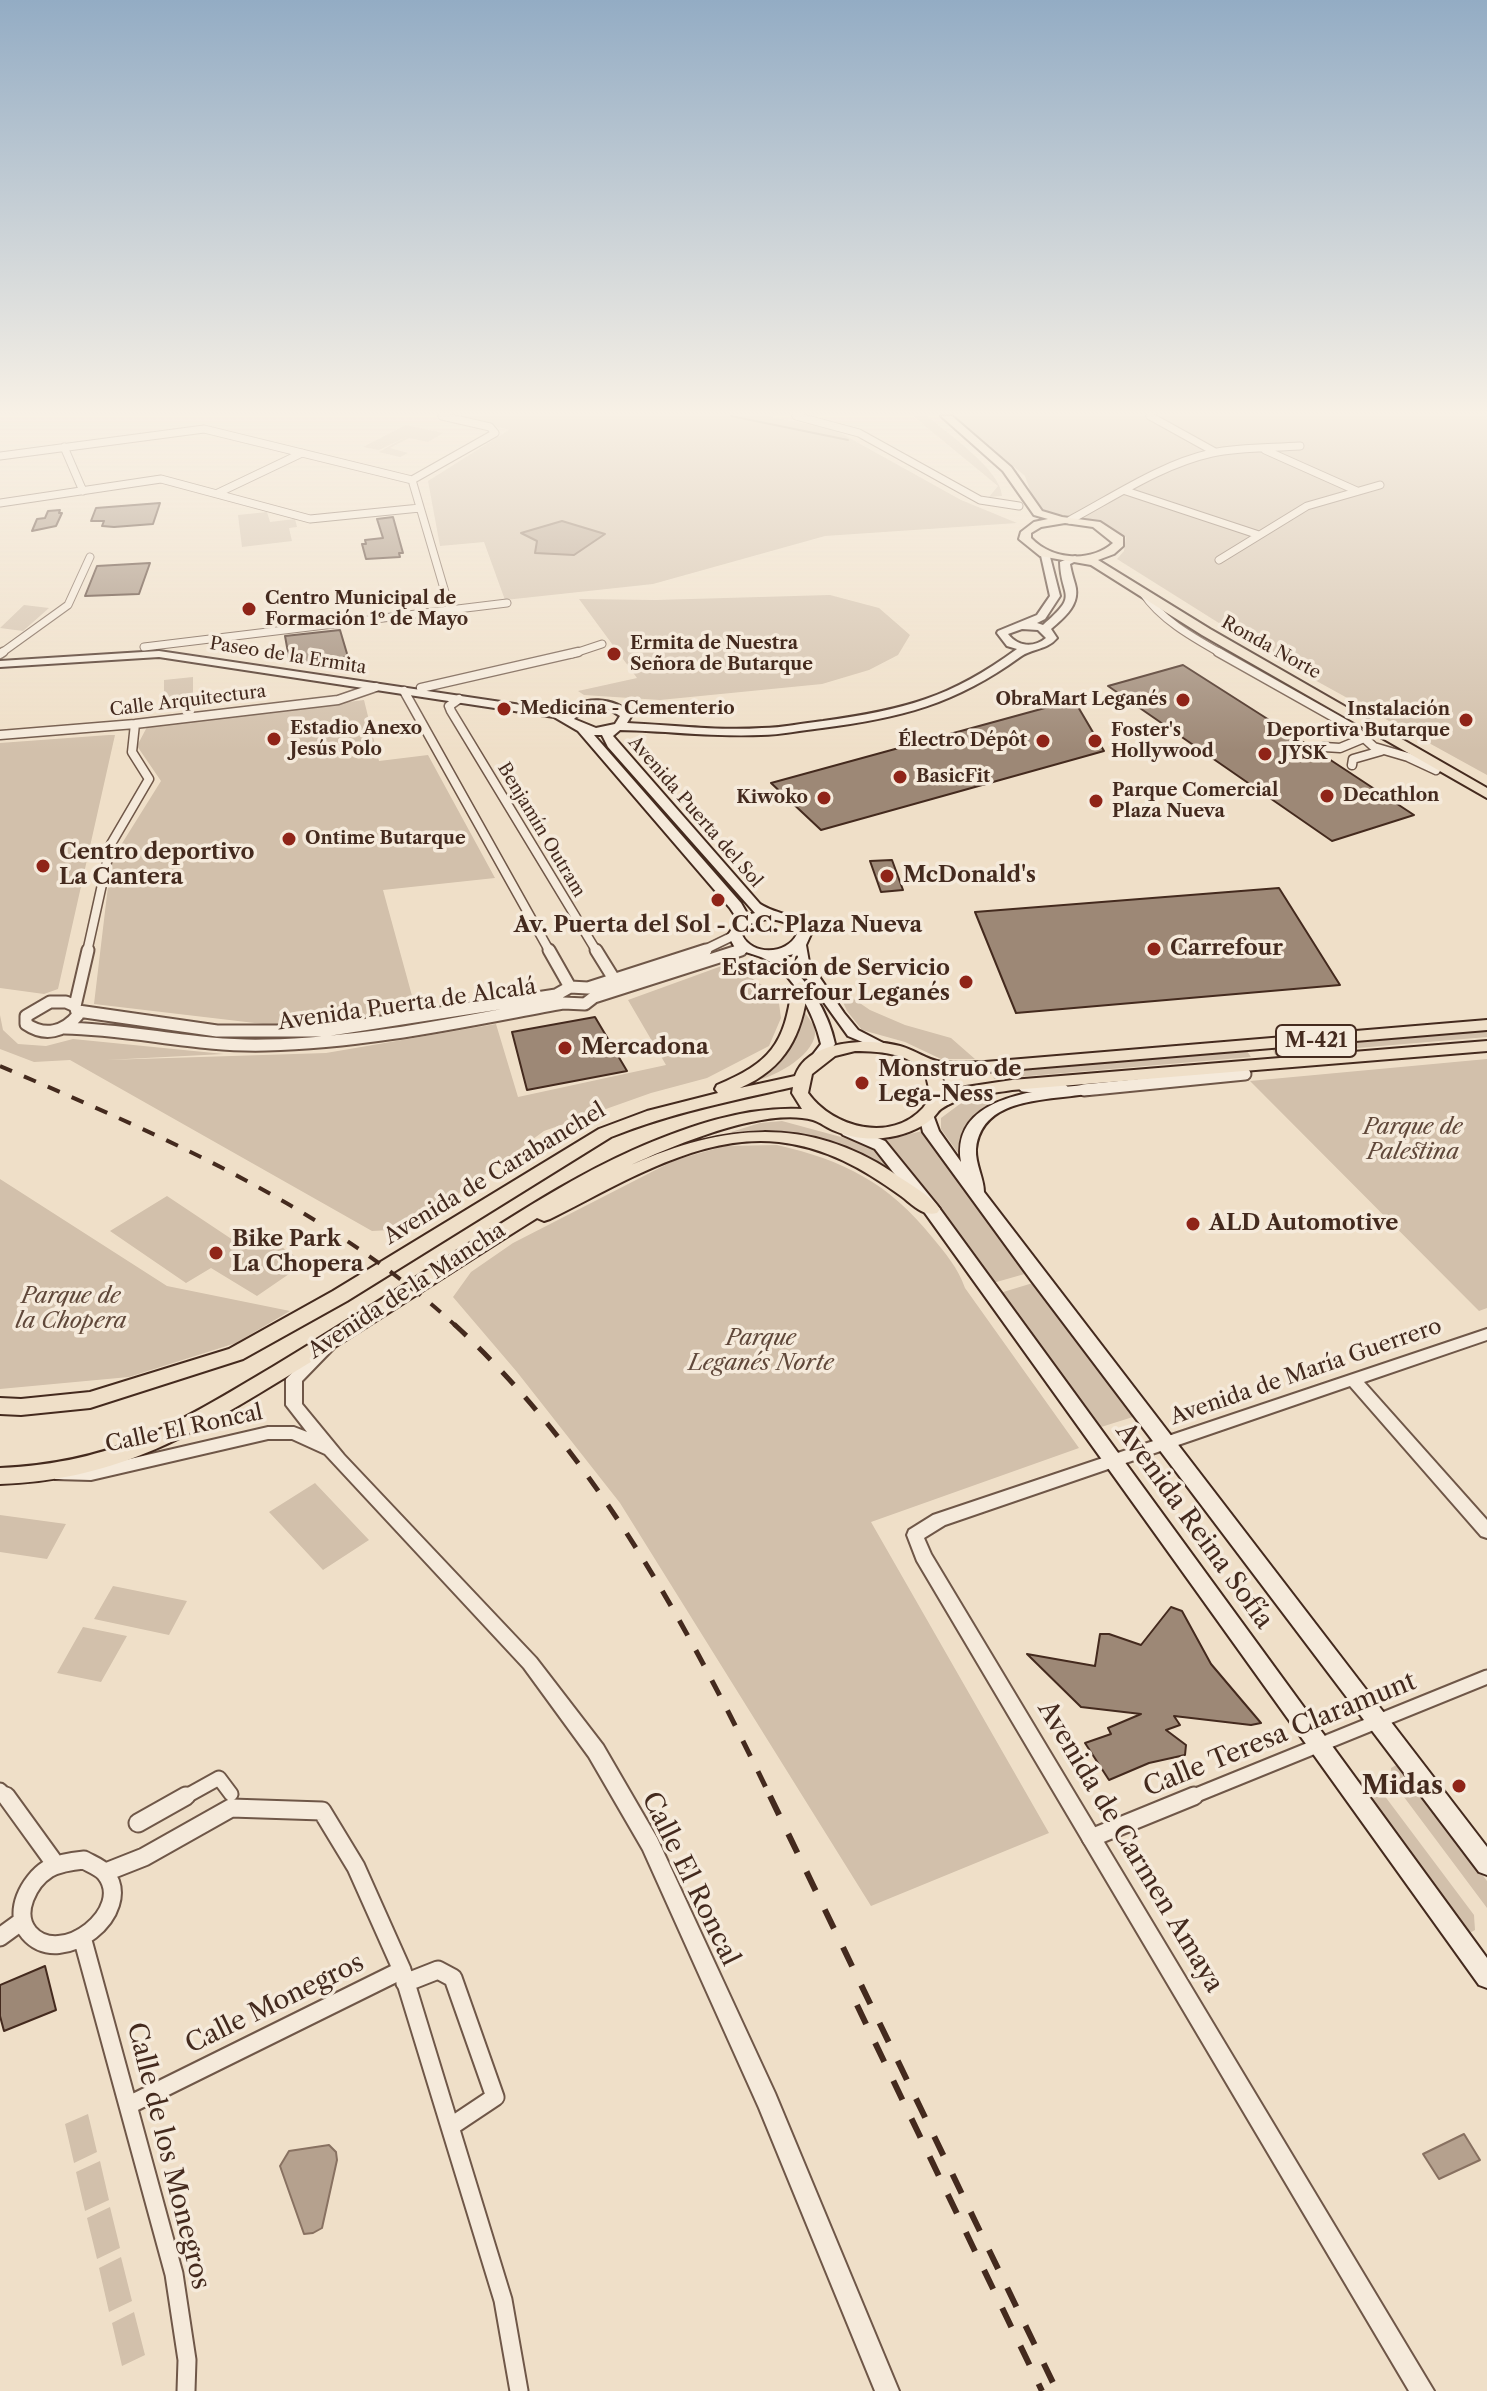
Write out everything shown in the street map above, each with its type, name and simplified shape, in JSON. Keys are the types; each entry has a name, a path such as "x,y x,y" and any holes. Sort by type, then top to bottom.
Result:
{"main road":[{"path":"1026,625 1041,617 1055,596 1044,553 1031,547 1025,539 1031,528"},
{"path":"1104,528 1115,533 1119,544 1106,555"},
{"name":"Ronda Norte","path":"1044,553 1095,563 1487,794"},
{"name":"Ronda Norte","path":"1078,559 1106,555 1237,640 1484,780"},
{"path":"1045,629 1065,611 1072,598 1064,571 1065,562 1078,559"},
{"path":"583,730 762,732 871,718 918,707 959,691 996,671 1020,652 1051,641 1052,635 1045,629 1026,625"},
{"name":"Paseo de la Ermita","path":"0,664 159,654 404,691 436,690 460,696 578,708 605,704 619,708 626,715 671,723 738,725 830,719 874,711 951,685 1001,654 1006,648 1002,637 1005,630 1026,625"},
{"path":"1005,641 1032,648"},
{"name":"Paseo de la Ermita","path":"0,656 178,646 555,713 568,719"},
{"path":"1264,665 1487,804"},
{"path":"568,719 578,708"},
{"path":"616,728 626,715"},
{"name":"Avenida Puerta del Sol","path":"568,719 575,728 583,730 736,906 745,921"},
{"name":"Avenida Puerta del Sol","path":"616,728 607,736 608,740 755,907 767,915"},
{"path":"816,1115 800,1093 800,1080 828,1044 827,1035 784,965 767,954 746,948 735,935 745,921 767,915 785,917 798,924 804,934 799,945 802,962 839,1016 853,1033 884,1047"},
{"path":"767,954 786,952 799,945"},
{"path":"683,1105 739,1083 773,1059 791,1037 800,987"},
{"name":"M-421","path":"818,1057 841,1048 884,1047 941,1067 985,1067 1487,1025"},
{"name":"M-421","path":"1245,1074 1346,1059 1487,1046"},
{"name":"M-421","path":"816,1115 840,1127 881,1132 907,1126 966,1092 1012,1085 1290,1060 1346,1059"},
{"path":"920,1061 935,1077 938,1086 931,1110"},
{"name":"Avenida de Carabanchel","path":"0,1406 90,1400 236,1354 340,1296 583,1146 627,1123 683,1105 800,1080"},
{"path":"980,1199 968,1156 974,1125 1002,1104 1091,1089"},
{"name":"Avenida Reina Sofía","path":"931,1110 931,1132 980,1199 1487,1865"},
{"name":"Avenida de la Mancha","path":"0,1476 33,1477 93,1467 133,1454 240,1396 577,1184 661,1145 757,1114 781,1112 816,1115"},
{"name":"Avenida Reina Sofía","path":"840,1127 880,1145 931,1209 1487,1977"},
{"path":"487,1241 650,1163 699,1144 738,1136 796,1139 840,1151 889,1179 931,1209"}],"street":[{"path":"426,528 450,609"},
{"path":"1237,528 1259,535"},
{"path":"1219,560 1271,528"},
{"name":"Paseo de la Ermita","path":"0,656 68,605 90,557"},
{"path":"1143,593 1169,620 1208,646 1353,728 1383,750 1436,770"},
{"path":"178,646 507,603"},
{"name":"Paseo de la Ermita","path":"421,690 577,653 602,644"},
{"path":"453,683 452,688 460,696"},
{"name":"Calle Arquitectura","path":"0,735 135,724 338,700 376,687"},
{"path":"411,702 421,690"},
{"path":"404,691 565,995"},
{"name":"Benjamín Outram","path":"460,696 449,706 451,711 614,979"},
{"path":"64,1028 75,1020 104,865 111,844 149,779 145,768 133,759 130,752 135,724"},
{"path":"1324,747 1340,748 1364,738"},
{"path":"1352,765 1353,759 1383,750"},
{"name":"Avenida Puerta de Alcalá","path":"735,935 717,946 614,979 591,992 585,1004 565,995 306,1042 220,1045 98,1027 34,1031 25,1020 34,1008 60,1001 77,1008 217,1031 309,1032 565,995 591,992 746,948"},
{"path":"60,1001 81,981"},
{"name":"M-421","path":"1012,1085 1066,1091 1245,1074"},
{"name":"Avenida de María Guerrero","path":"1139,1451 1487,1334"},
{"name":"Calle El Roncal","path":"337,1337 294,1379 294,1405 338,1459 530,1663 604,1764 650,1844 767,2101 887,2391"},
{"path":"1353,1379 1487,1531"},
{"name":"Calle El Roncal","path":"33,1477 91,1474 268,1433 294,1433 313,1440 338,1459"},
{"name":"Avenida de Carmen Amaya","path":"1139,1451 939,1520 915,1535 923,1556 1422,2391"},
{"name":"Calle Teresa Claramunt","path":"1091,1838 1487,1677"},
{"path":"138,1823 219,1778 231,1794"},
{"path":"0,1790 6,1806 56,1865"},
{"path":"106,1872 144,1857 231,1808 322,1811 356,1867 403,1977 503,2300 519,2391"},
{"path":"84,1860 106,1872 112,1884 111,1901 101,1921 82,1937 67,1943 48,1944 28,1933 22,1921 22,1909 29,1889 43,1873 56,1865 84,1860"},
{"path":"0,1937 22,1921"},
{"name":"Calle de los Monegros","path":"82,1937 174,2274 187,2360 186,2391"},
{"name":"Calle Monegros","path":"129,2105 403,1977 438,1970 453,1978 495,2097 450,2127"}],"green space":[{"path":"240,528 292,528 289,528 292,541 242,547"},
{"path":"437,528 949,528 825,536 653,584 505,600 484,542 440,546"},
{"path":"1112,528 1487,528 1487,775 1273,657 1117,559 1124,551 1126,537"},
{"path":"830,595 879,608 910,635 898,655 869,670 822,684 660,700 584,695 578,691 637,678 579,599"},
{"path":"24,605 49,608 23,631 0,628"},
{"path":"193,677 193,703 164,706 164,680"},
{"path":"364,700 379,761 428,755 495,878 383,890 417,1014 314,1030 94,1004 111,861 161,781 137,746 147,727"},
{"name":"Centro deportivo La Cantera","path":"115,735 58,989 44,994 0,988 0,743"},
{"path":"730,963 778,996 781,1018 769,1046 707,1078 651,1093 544,1131 410,1229 372,1231 70,1060 34,1062 0,1049 0,1015 3,1030 18,1044 46,1046 73,1039 224,1054 106,1060 326,1053 496,1024 518,1097 666,1065 628,1000"},
{"path":"836,987 870,1010 905,1025 951,1038 975,1059 941,1059 905,1042 862,1030 847,1011"},
{"path":"804,1011 815,1031 807,1051 779,1072 749,1082 786,1052 798,1034"},
{"path":"1487,1031 1487,1037 1275,1055 1273,1050"},
{"path":"1247,1051 1251,1057 994,1079 992,1073"},
{"name":"Parque de Palestina","path":"1487,1059 1487,1308 1479,1311 1250,1081"},
{"path":"989,1094 995,1102 971,1122 958,1153 941,1129 941,1118 964,1101"},
{"path":"782,1121 863,1143 873,1149 892,1171 810,1137 764,1131 731,1132 760,1123"},
{"path":"922,1131 1028,1273 993,1283 886,1140"},
{"name":"Parque Leganés Norte","path":"777,1145 844,1166 881,1188 916,1218 951,1261 965,1288 1079,1448 871,1522 1049,1833 871,1906 620,1503 517,1372 453,1297 471,1272 513,1243 675,1160 725,1146"},
{"name":"Parque de la Chopera","path":"0,1179 167,1286 290,1311 236,1343 129,1377 0,1389"},
{"name":"Bike Park La Chopera","path":"167,1196 236,1242 257,1230 305,1263 257,1296 211,1268 186,1283 110,1231"},
{"path":"1036,1282 1136,1416 1098,1428 1000,1293"},
{"path":"315,1483 369,1540 323,1570 269,1512"},
{"path":"0,1515 66,1524 47,1559 0,1552"},
{"path":"113,1586 187,1601 169,1635 94,1619"},
{"path":"83,1627 127,1636 101,1682 57,1673"},
{"path":"1398,1764 1487,1881 1487,1908 1392,1781 1391,1768"},
{"path":"1372,1779 1474,1915 1475,1930 1468,1934 1357,1780"},
{"path":"88,2114 97,2152 74,2163 65,2124"},
{"path":"100,2161 109,2200 85,2211 76,2172"},
{"path":"110,2207 120,2248 97,2259 87,2218"},
{"path":"121,2257 132,2301 109,2312 99,2268"},
{"path":"134,2312 145,2355 122,2366 112,2323"}],"shaded area":[{"path":"540,528 584,528 605,534 574,555 535,553 537,541 521,533"},
{"path":"1464,2134 1480,2160 1439,2179 1423,2154"},
{"path":"329,2145 336,2152 337,2160 322,2228 304,2234 280,2166 289,2151"}],"building":[{"path":"380,528 396,528 403,553 399,553 400,557 366,559 362,544 366,544 365,540 383,538"},
{"path":"150,563 139,594 85,596 97,566"},
{"path":"340,630 348,657 298,663 296,657 289,658 285,636"},
{"path":"1183,665 1414,815 1332,841 1108,686"},
{"path":"1074,700 1104,751 821,830 771,783"},
{"name":"McDonald's","path":"892,860 903,890 881,892 870,861"},
{"name":"Carrefour","path":"1279,888 1340,985 1016,1013 975,912"},
{"name":"Mercadona","path":"595,1017 627,1071 527,1090 512,1032"},
{"path":"1171,1607 1182,1611 1211,1664 1261,1723 1251,1725 1174,1716 1180,1725 1166,1730 1186,1745 1185,1755 1149,1763 1109,1780 1085,1743 1111,1734 1108,1728 1141,1714 1081,1707 1027,1654 1095,1666 1100,1634 1141,1645"},
{"path":"45,1966 56,2010 4,2031 0,2016 0,1985"}],"railway":[{"path":"0,1066 181,1147 296,1209 352,1244 456,1326"},
{"path":"456,1326 505,1375 552,1429 595,1486 671,1607 771,1798"},
{"path":"770,1796 1057,2391"},
{"path":"857,2005 1042,2391"}],"place":[{"name":"Centro Municipal de Formación 1º de Mayo","path":"249,609"},
{"name":"Ermita de Nuestra Señora de Butarque","path":"614,654"},
{"name":"ObraMart Leganés","path":"1183,700"},
{"name":"Medicina - Cementerio","path":"504,709"},
{"name":"Instalación Deportiva Butarque","path":"1466,720"},
{"name":"Estadio Anexo Jesús Polo","path":"274,739"},
{"name":"Électro Dépôt","path":"1043,741"},
{"name":"Foster's Hollywood","path":"1095,741"},
{"name":"JYSK","path":"1265,754"},
{"name":"BasicFit","path":"900,777"},
{"name":"Decathlon","path":"1327,796"},
{"name":"Kiwoko","path":"824,798"},
{"name":"Parque Comercial Plaza Nueva","path":"1096,801"},
{"name":"Ontime Butarque","path":"289,839"},
{"name":"Centro deportivo La Cantera","path":"43,866"},
{"name":"McDonald's","path":"887,876"},
{"name":"Av. Puerta del Sol - C.C. Plaza Nueva","path":"718,900"},
{"name":"Carrefour","path":"1154,949"},
{"name":"Estación de Servicio Carrefour Leganés","path":"966,982"},
{"name":"Mercadona","path":"565,1048"},
{"name":"Monstruo de Lega-Ness","path":"862,1083"},
{"name":"ALD Automotive","path":"1193,1224"},
{"name":"Bike Park La Chopera","path":"216,1253"},
{"name":"Midas","path":"1459,1786"}]}
